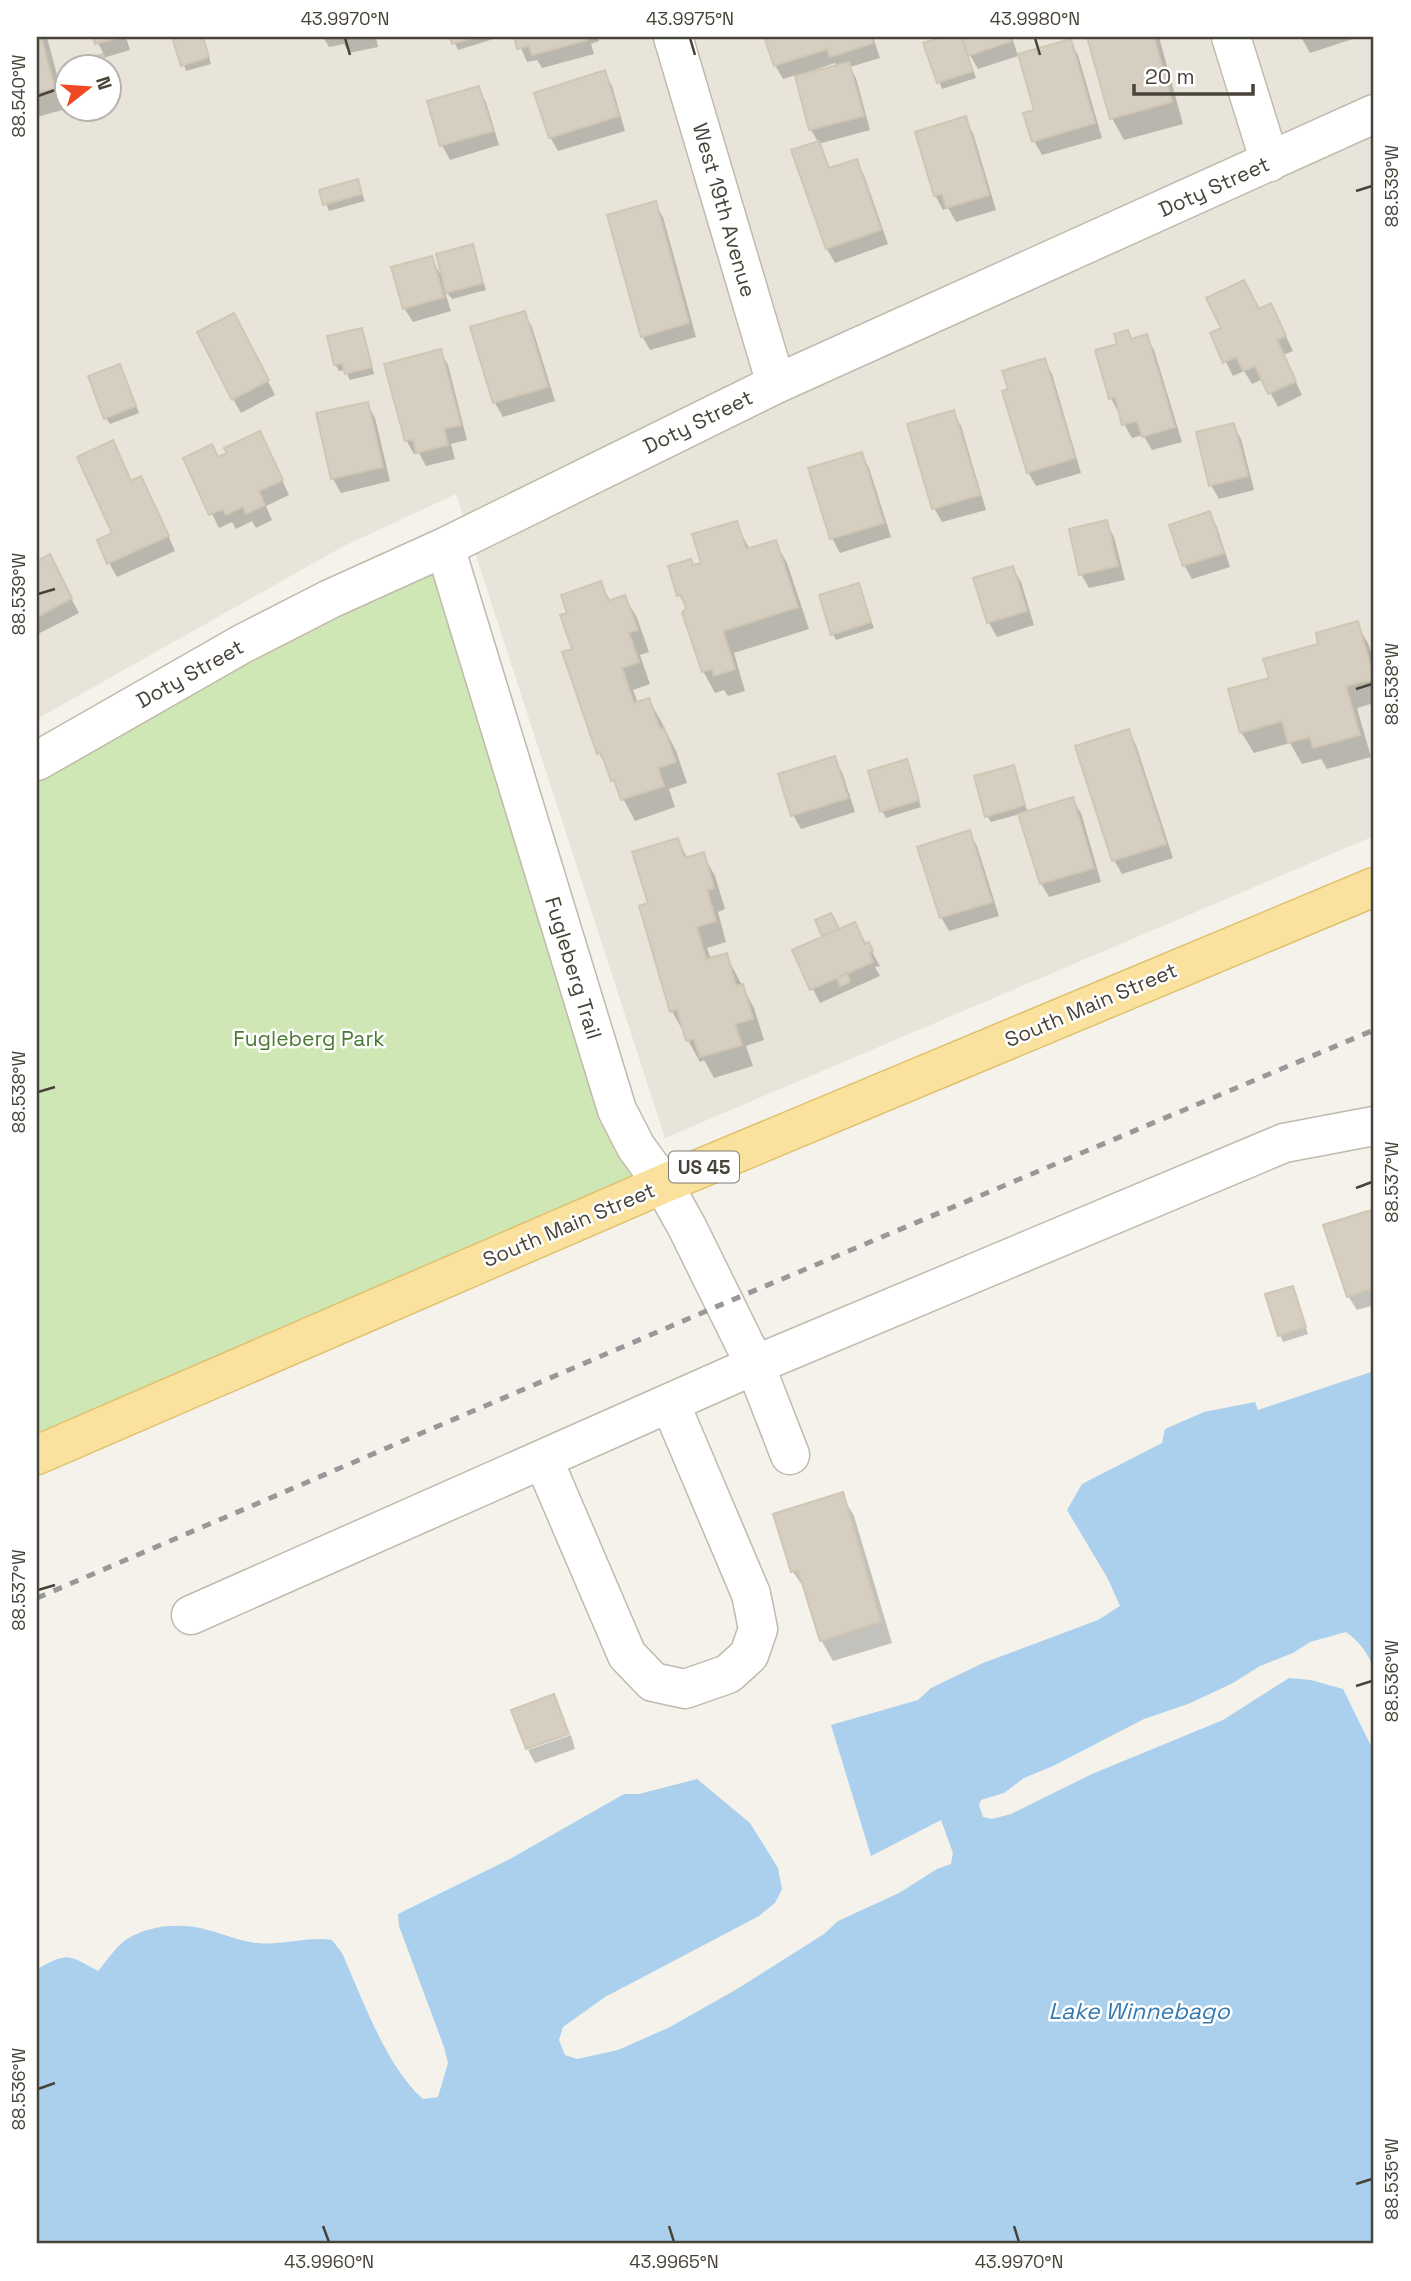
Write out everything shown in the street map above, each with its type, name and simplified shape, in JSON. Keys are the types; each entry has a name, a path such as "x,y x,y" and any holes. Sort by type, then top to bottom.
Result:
{"main road":[{"name":"South Main Street","path":"37,1455 663,1184 1374,887"}],"street":[{"name":"West 19th Avenue","path":"673,37 776,384"},
{"path":"1231,37 1270,162"},
{"name":"Doty Street","path":"37,761 242,644 330,599 445,547 776,384 1374,114"},
{"name":"Fugleberg Trail","path":"445,547 617,1110 636,1147 663,1184 755,1365 790,1455"},
{"path":"191,1615 755,1365 1284,1143 1374,1126"},
{"path":"543,1459 627,1655 653,1682 685,1689 727,1674 749,1655 758,1629 751,1594 670,1403"}],"shaded area":[{"path":"37,37 1374,37 1374,836 665,1138 456,494 342,547 37,719"}],"green space":[{"name":"Fugleberg Park","path":"445,547 617,1110 663,1184 37,1455 37,761"}],"water":[{"name":"Lake Winnebago","path":"1374,1371 1374,1669 1363,1648 1346,1632 1310,1642 1293,1653 1260,1666 1233,1683 1188,1704 1144,1719 1024,1778 1004,1793 981,1800 979,1805 983,1817 992,1819 1011,1814 1092,1774 1223,1720 1289,1678 1311,1680 1343,1689 1374,1752 1374,2244 37,2244 37,1969 68,1957 98,1971 127,1939 162,1927 200,1928 257,1943 332,1940 342,1953 377,2031 398,2069 423,2099 438,2097 448,2063 399,1926 398,1914 510,1859 624,1794 639,1794 697,1779 750,1823 778,1868 782,1889 775,1903 759,1916 605,1997 563,2027 559,2040 565,2055 577,2059 618,2050 670,2027 737,1989 824,1934 838,1921 899,1893 937,1869 951,1864 953,1853 941,1820 871,1856 831,1725 918,1700 931,1688 983,1663 1098,1620 1120,1606 1108,1579 1067,1510 1082,1484 1162,1443 1165,1429 1204,1412 1255,1402 1258,1410"}],"building":[{"path":"37,37 41,37 52,77 52,89 37,92"},
{"path":"93,37 120,37 95,44"},
{"path":"172,37 203,37 209,57 181,66"},
{"path":"450,37 476,37 452,44"},
{"path":"514,37 586,37 587,40 532,55 529,46 517,49"},
{"path":"764,37 871,37 873,43 830,57 827,49 774,66"},
{"path":"942,37 961,37 973,71 937,83 923,43"},
{"path":"961,37 1010,37 1011,41 968,56"},
{"path":"1087,37 1154,37 1172,102 1110,119"},
{"path":"1071,39 1095,123 1032,142 1023,113 1034,110 1018,54"},
{"path":"849,62 864,116 809,130 795,76"},
{"path":"605,70 619,116 549,138 534,93"},
{"path":"479,86 493,131 440,146 427,101"},
{"path":"966,116 989,195 946,208 942,194 934,196 915,132"},
{"path":"819,141 829,168 857,159 881,230 826,249 791,150"},
{"path":"358,179 362,194 323,205 319,190"},
{"path":"656,201 689,323 641,337 607,215"},
{"path":"473,244 483,283 446,293 436,254"},
{"path":"432,256 444,297 403,309 391,267"},
{"path":"1244,280 1259,309 1271,303 1286,336 1277,340 1296,381 1268,394 1255,366 1243,371 1236,357 1223,363 1210,333 1221,328 1206,298"},
{"path":"525,311 548,387 493,403 470,327"},
{"path":"234,313 269,380 232,400 197,332"},
{"path":"362,328 372,367 345,374 342,363 334,365 327,336"},
{"path":"1128,330 1131,339 1147,334 1175,427 1142,437 1137,421 1122,425 1115,397 1109,399 1095,350 1117,344 1114,334"},
{"path":"441,349 461,425 444,429 448,445 416,453 413,439 405,441 384,364"},
{"path":"1045,358 1075,458 1027,473 1002,391 1008,389 1002,371"},
{"path":"120,364 136,406 104,419 88,376"},
{"path":"368,402 383,467 331,479 316,413"},
{"path":"954,410 980,495 932,509 907,424"},
{"path":"1234,423 1248,476 1209,486 1196,432"},
{"path":"260,431 283,480 259,491 265,505 246,514 243,507 226,515 223,509 209,515 183,458 212,444 218,457 227,453 224,448"},
{"path":"113,440 131,481 141,476 169,536 107,564 97,540 112,533 77,457"},
{"path":"862,452 884,523 830,539 808,468"},
{"path":"1210,511 1224,553 1183,566 1169,525"},
{"path":"1107,520 1118,566 1079,575 1069,529"},
{"path":"737,521 746,549 776,540 798,607 723,631 735,669 714,676 712,669 702,672 682,613 686,608 681,595 677,596 668,566 691,559 693,565 701,563 692,534"},
{"path":"50,554 72,598 37,617 37,561"},
{"path":"1013,566 1027,611 987,623 973,578"},
{"path":"601,581 608,601 625,595 638,630 629,633 639,662 622,668 634,703 649,698 660,729 664,728 676,762 658,768 664,786 621,800 601,752 597,754 562,652 572,649 560,615 567,613 561,595"},
{"path":"859,583 871,622 831,635 819,595"},
{"path":"1358,621 1374,679 1346,686 1360,735 1313,748 1310,737 1288,743 1282,721 1240,733 1228,689 1269,678 1263,659 1318,644 1316,633"},
{"path":"1129,729 1166,844 1112,861 1075,746"},
{"path":"835,756 848,798 791,816 778,774"},
{"path":"907,759 919,800 880,812 868,771"},
{"path":"1014,765 1025,805 985,817 974,776"},
{"path":"1073,797 1094,868 1040,884 1018,814"},
{"path":"970,830 992,902 940,918 917,847"},
{"path":"678,838 685,858 704,852 714,888 707,890 716,921 697,927 706,959 727,953 736,986 743,984 753,1019 735,1024 742,1045 700,1057 694,1039 686,1041 677,1009 670,1012 639,906 648,903 632,852"},
{"path":"831,913 839,929 822,936 815,920"},
{"path":"855,922 865,944 869,942 873,951 869,953 873,962 810,990 792,950"},
{"path":"847,973 850,982 840,986 837,978"},
{"path":"1374,1209 1374,1288 1347,1297 1323,1225"},
{"path":"1293,1286 1306,1327 1278,1336 1265,1294"},
{"path":"843,1492 881,1622 820,1641 798,1570 791,1572 773,1514"},
{"path":"554,1694 569,1734 526,1749 511,1710"}],"railway":[{"path":"37,1598 725,1303 1374,1030"}]}
